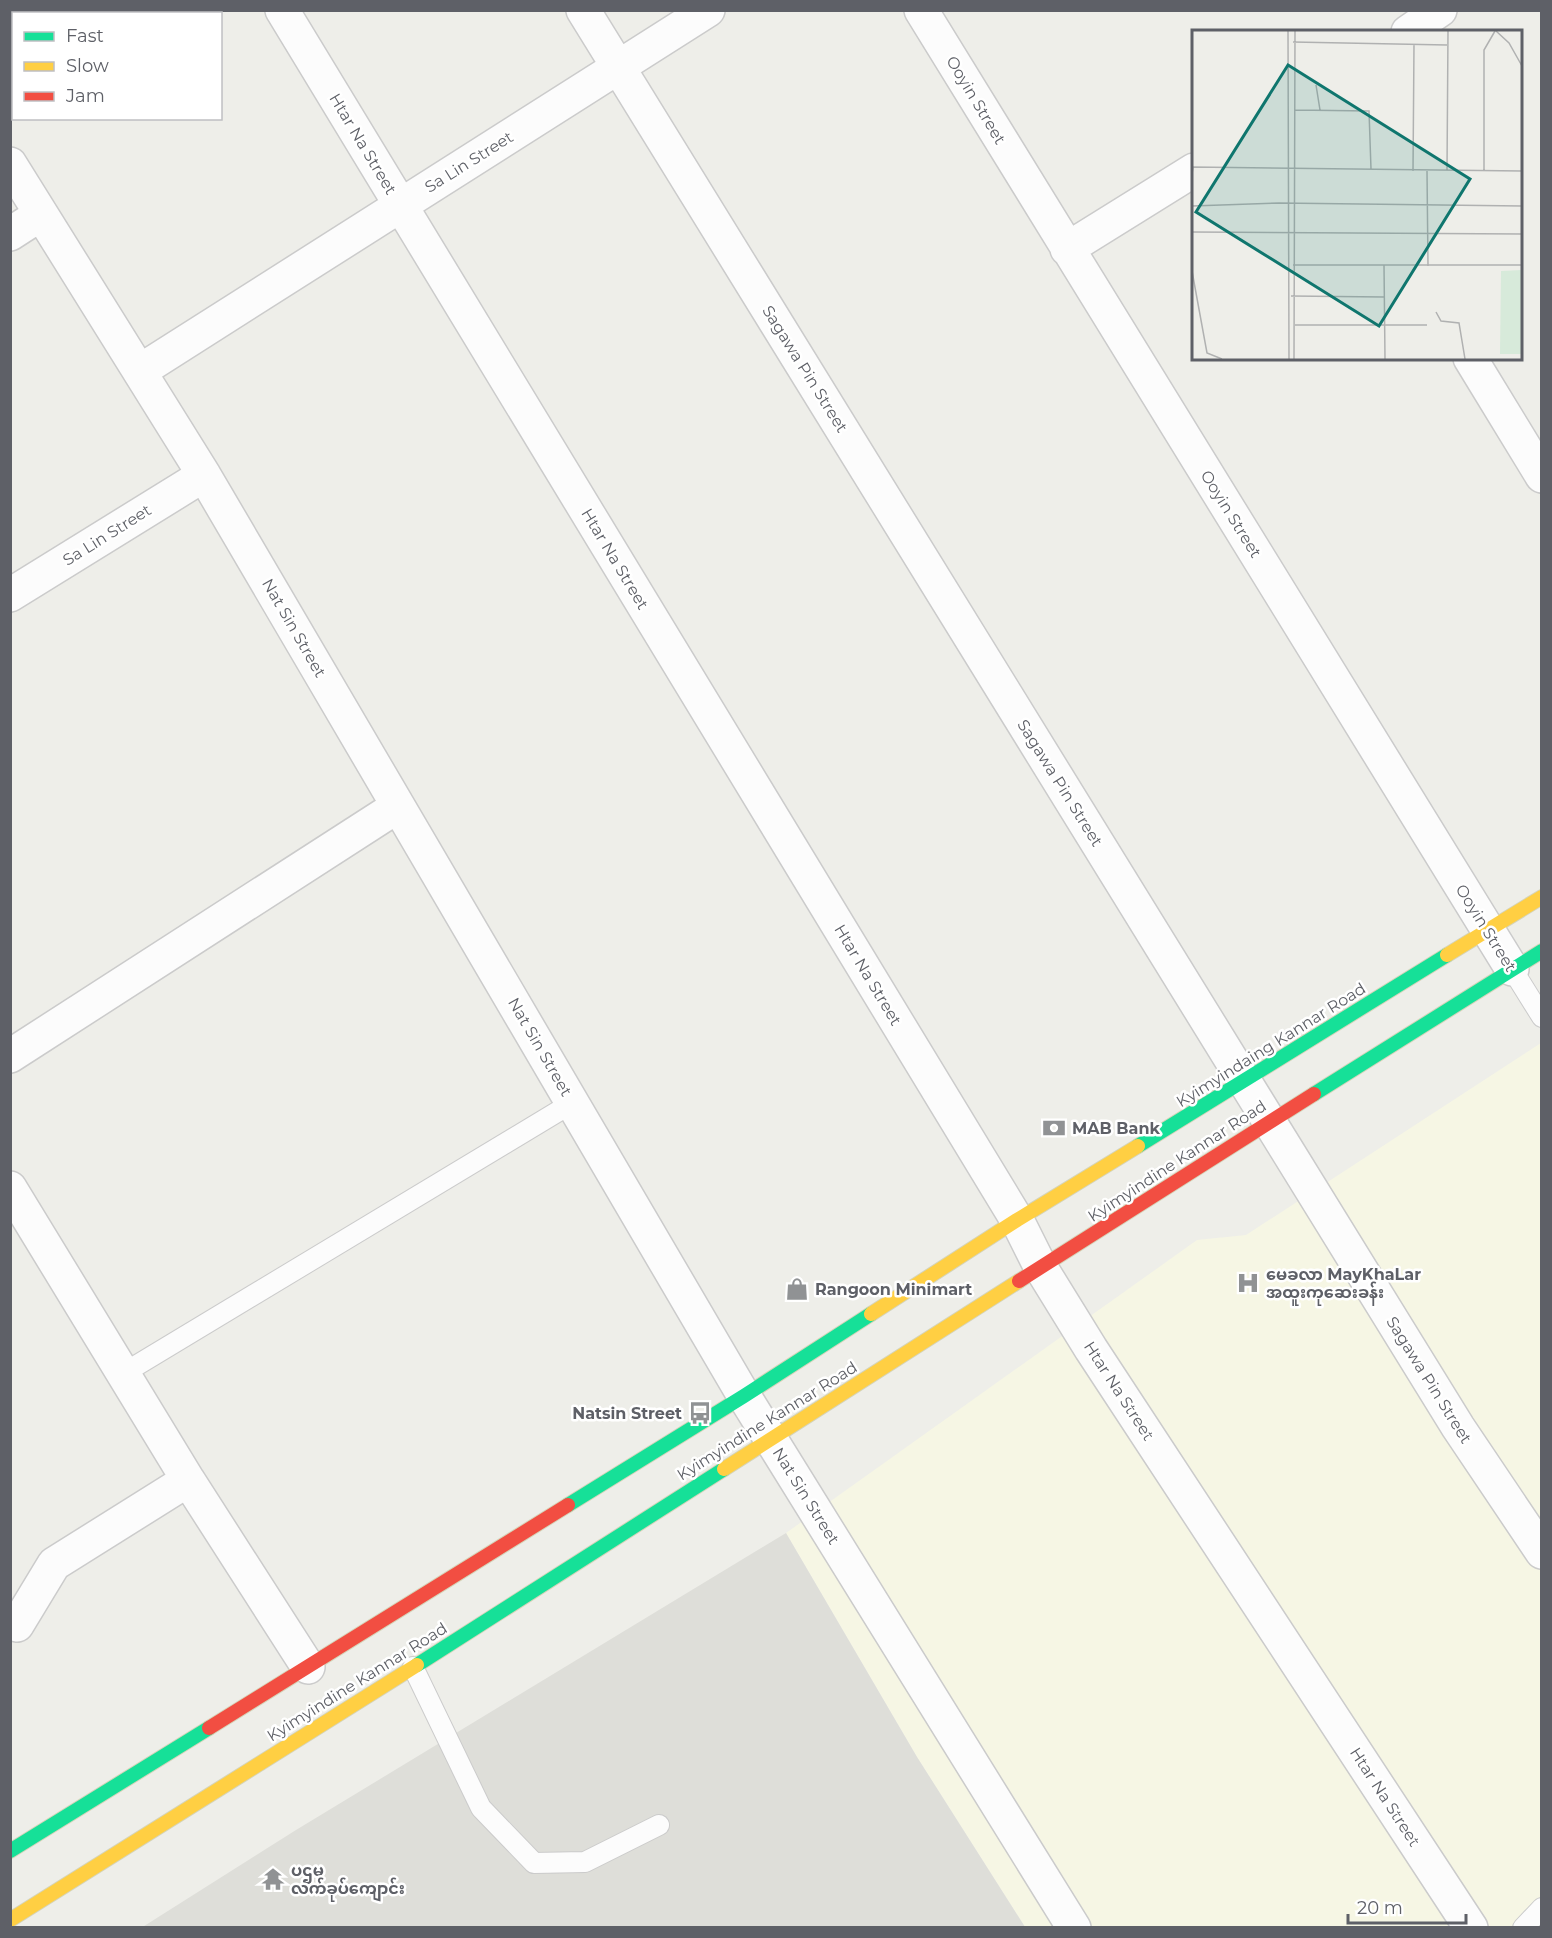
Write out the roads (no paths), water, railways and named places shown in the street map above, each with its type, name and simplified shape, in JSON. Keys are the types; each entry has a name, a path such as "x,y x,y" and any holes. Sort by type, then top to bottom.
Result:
{"main road":[{"name":"Kyimyindaing Kannar Road","path":"744,1396 1017,1220 1542,897"},
{"name":"Kyimyindine Kannar Road","path":"10,1920 1542,951"},
{"name":"Kyimyindine Kannar Road","path":"10,1851 744,1396"}],"street":[{"name":"Htar Na Street","path":"282,10 1017,1220 1041,1268 1125,1401 1471,1928"},
{"name":"Sagawa Pin Street","path":"583,10 1458,1427 1542,1552"},
{"name":"Sa Lin Street","path":"140,371 708,10"},
{"name":"Ooyin Street","path":"921,10 1512,969"},
{"path":"1411,30 1440,10"},
{"name":"Nat Sin Street","path":"10,164 204,475 744,1396 1074,1928"},
{"path":"1067,249 1192,171"},
{"path":"10,234 41,214"},
{"path":"1471,360 1542,476"},
{"name":"Sa Lin Street","path":"10,595 204,475"},
{"path":"10,1056 398,806"},
{"path":"10,1188 188,1480 308,1667"},
{"path":"16,1625 54,1564 188,1480"}],"lane":[{"name":"Ooyin Street","path":"1512,969 1542,1017"},
{"path":"124,1374 572,1103"},
{"path":"413,1667 481,1808 534,1863 585,1862 659,1825"},
{"path":"1523,1928 1542,1908"}],"place":[{"name":"MAB Bank","path":"1054,1128"},
{"name":"မေခလာ MayKhaLar အထူးကုဆေးခန်း","path":"1248,1283"},
{"name":"Rangoon Minimart","path":"797,1289"},
{"name":"Natsin Street","path":"700,1413"},
{"name":"ပဌမ လက်ခုပ်ကျောင်း","path":"273,1879"}]}
